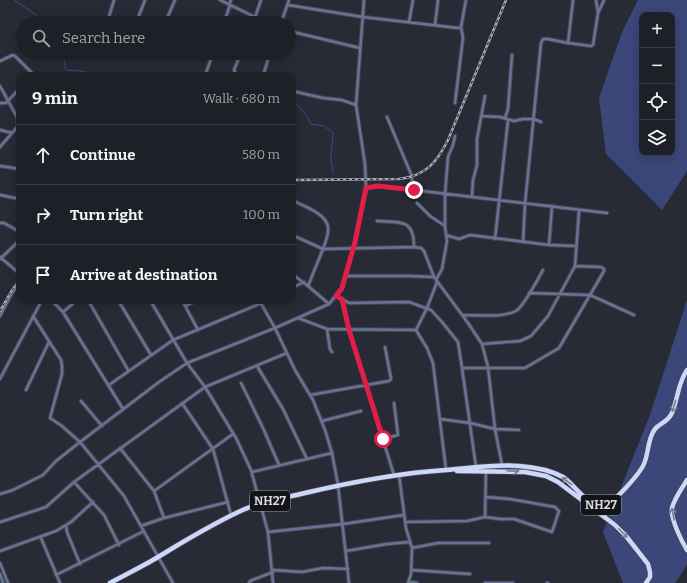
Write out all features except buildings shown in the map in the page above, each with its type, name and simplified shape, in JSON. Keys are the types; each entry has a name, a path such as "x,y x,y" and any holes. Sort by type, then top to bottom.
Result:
{"highway":[{"name":"NH27","path":"110,583 158,557 192,536 245,509 338,485 396,475 476,467 519,466 553,472 564,478 595,505 605,505 612,501 630,484 643,465 655,429 665,423 672,414 680,383 687,370"},
{"name":"NH27","path":"446,470 526,472 546,476 558,482 615,525 626,536 648,564 650,577 646,583"},
{"path":"687,480 672,506 672,512 681,541 687,550"}],"street":[{"path":"109,16 114,0"},
{"path":"138,16 144,0"},
{"path":"168,16 174,0"},
{"path":"220,0 252,16"},
{"path":"226,16 231,0"},
{"path":"254,16 261,0"},
{"path":"284,16 289,0"},
{"path":"0,494 13,490 43,475 56,461 80,442 159,382 187,363 275,328 329,304 342,288 353,249 366,188 365,164 356,105 364,0"},
{"path":"409,22 413,0"},
{"path":"435,25 438,0"},
{"path":"455,103 463,38 461,27 466,0"},
{"path":"568,43 573,0"},
{"path":"596,0 598,13"},
{"path":"523,242 525,204 541,42 548,39 568,43 593,45 598,13 604,0"},
{"path":"288,5 363,17 458,28 461,27"},
{"path":"296,33 360,48"},
{"path":"0,61 13,55 16,58"},
{"path":"495,239 512,55"},
{"path":"18,60 30,72"},
{"path":"206,72 211,60"},
{"path":"235,72 234,70 238,60"},
{"path":"264,72 268,60"},
{"path":"0,86 16,115"},
{"path":"0,104 6,103 16,92"},
{"path":"296,92 323,98 342,100 356,105"},
{"path":"472,197 478,165 477,139 485,96"},
{"path":"481,116 506,119 534,119 541,122"},
{"path":"387,117 412,177 414,190"},
{"path":"0,147 16,128"},
{"path":"0,130 12,133"},
{"path":"416,330 427,308 442,268 447,241 445,227 445,194 448,157 455,136"},
{"path":"0,166 16,168"},
{"path":"366,188 378,186 525,204 575,208 579,211 607,213"},
{"path":"0,194 16,198"},
{"path":"296,202 324,217 327,222 328,229 323,249 308,286"},
{"path":"417,203 430,216 445,227"},
{"path":"548,245 552,206"},
{"path":"482,344 520,341 531,336 548,316 575,266 579,211"},
{"path":"377,221 403,223 408,226 412,229 414,236 414,247"},
{"path":"0,222 16,230"},
{"path":"446,236 459,239 465,238 468,235 548,245 576,246"},
{"path":"296,237 323,249 414,247 421,248 424,251 434,277 482,344 488,367 495,429 502,466"},
{"path":"16,244 0,258 16,271"},
{"path":"462,368 525,368 559,348 604,271 604,268 601,267 575,266"},
{"path":"462,315 502,315 517,311 543,270"},
{"path":"345,276 434,277"},
{"path":"296,277 329,304"},
{"path":"296,286 304,282"},
{"path":"0,316 16,288"},
{"path":"529,293 590,295 634,316"},
{"path":"336,296 349,303 409,302 431,310 442,322 458,342 476,467"},
{"path":"342,299 349,330 383,439 396,475 405,522 412,548 411,570 408,582 417,583"},
{"path":"0,379 40,304"},
{"path":"54,304 63,312 123,409"},
{"path":"63,312 72,304"},
{"path":"90,304 128,370"},
{"path":"120,304 150,355"},
{"path":"152,304 187,363 205,387 233,434 252,472 268,532 273,570 273,583"},
{"path":"189,304 185,306 198,330"},
{"path":"108,385 173,340 261,304 275,328 294,370 310,395 322,421 332,453 338,485 349,583"},
{"path":"34,316 62,366 50,418 62,426 80,442 124,496 173,583"},
{"path":"297,318 327,329 416,330"},
{"path":"327,329 330,349 332,352"},
{"path":"416,330 427,348 433,363 446,470"},
{"path":"26,390 49,341"},
{"path":"310,395 387,382 391,379 385,347"},
{"path":"0,522 46,508 74,482 205,387 287,354"},
{"path":"257,366 283,409 306,459"},
{"path":"241,383 263,428 279,466"},
{"path":"81,401 102,426"},
{"path":"182,403 212,449 232,516"},
{"path":"383,439 398,435 394,403"},
{"path":"322,421 361,411"},
{"path":"440,419 495,429 519,430"},
{"path":"154,491 233,434"},
{"path":"120,448 154,491 164,518"},
{"path":"252,472 332,453"},
{"path":"485,517 486,471"},
{"path":"74,482 104,515 118,545"},
{"path":"405,522 467,521 485,517 514,519 552,532 559,511 555,507 510,499 486,497"},
{"path":"0,552 41,538 56,531 66,525 93,502"},
{"path":"141,526 164,518 228,502"},
{"path":"268,532 343,524 404,515"},
{"path":"66,525 67,532 80,564"},
{"path":"56,575 144,531"},
{"path":"41,538 60,583"},
{"path":"346,551 387,544 410,542"},
{"path":"412,548 438,543 489,543"},
{"path":"0,563 8,583"},
{"path":"249,583 250,581 273,570 302,572 323,568 348,569"},
{"path":"411,570 470,574"},
{"path":"0,574 3,583"},
{"path":"485,583 513,583"}],"shaded area":[{"path":"638,0 687,0 687,171 662,210 606,154 599,98 622,32"},
{"path":"687,300 687,565 675,583 623,583 603,532 650,415"}],"waterway":[{"path":"14,0 36,16"},
{"path":"64,60 65,68 67,70 85,72"},
{"path":"296,103 307,116 311,124 324,126 333,133 331,159 333,174"}],"railway":[{"path":"296,180 399,179 416,175 430,167 440,155 448,140 506,0"},
{"path":"0,311 16,285"}],"route":[{"path":"383,439 349,330 342,299 336,296 342,288 355,242 365,199 366,188 378,186 414,190"}]}
